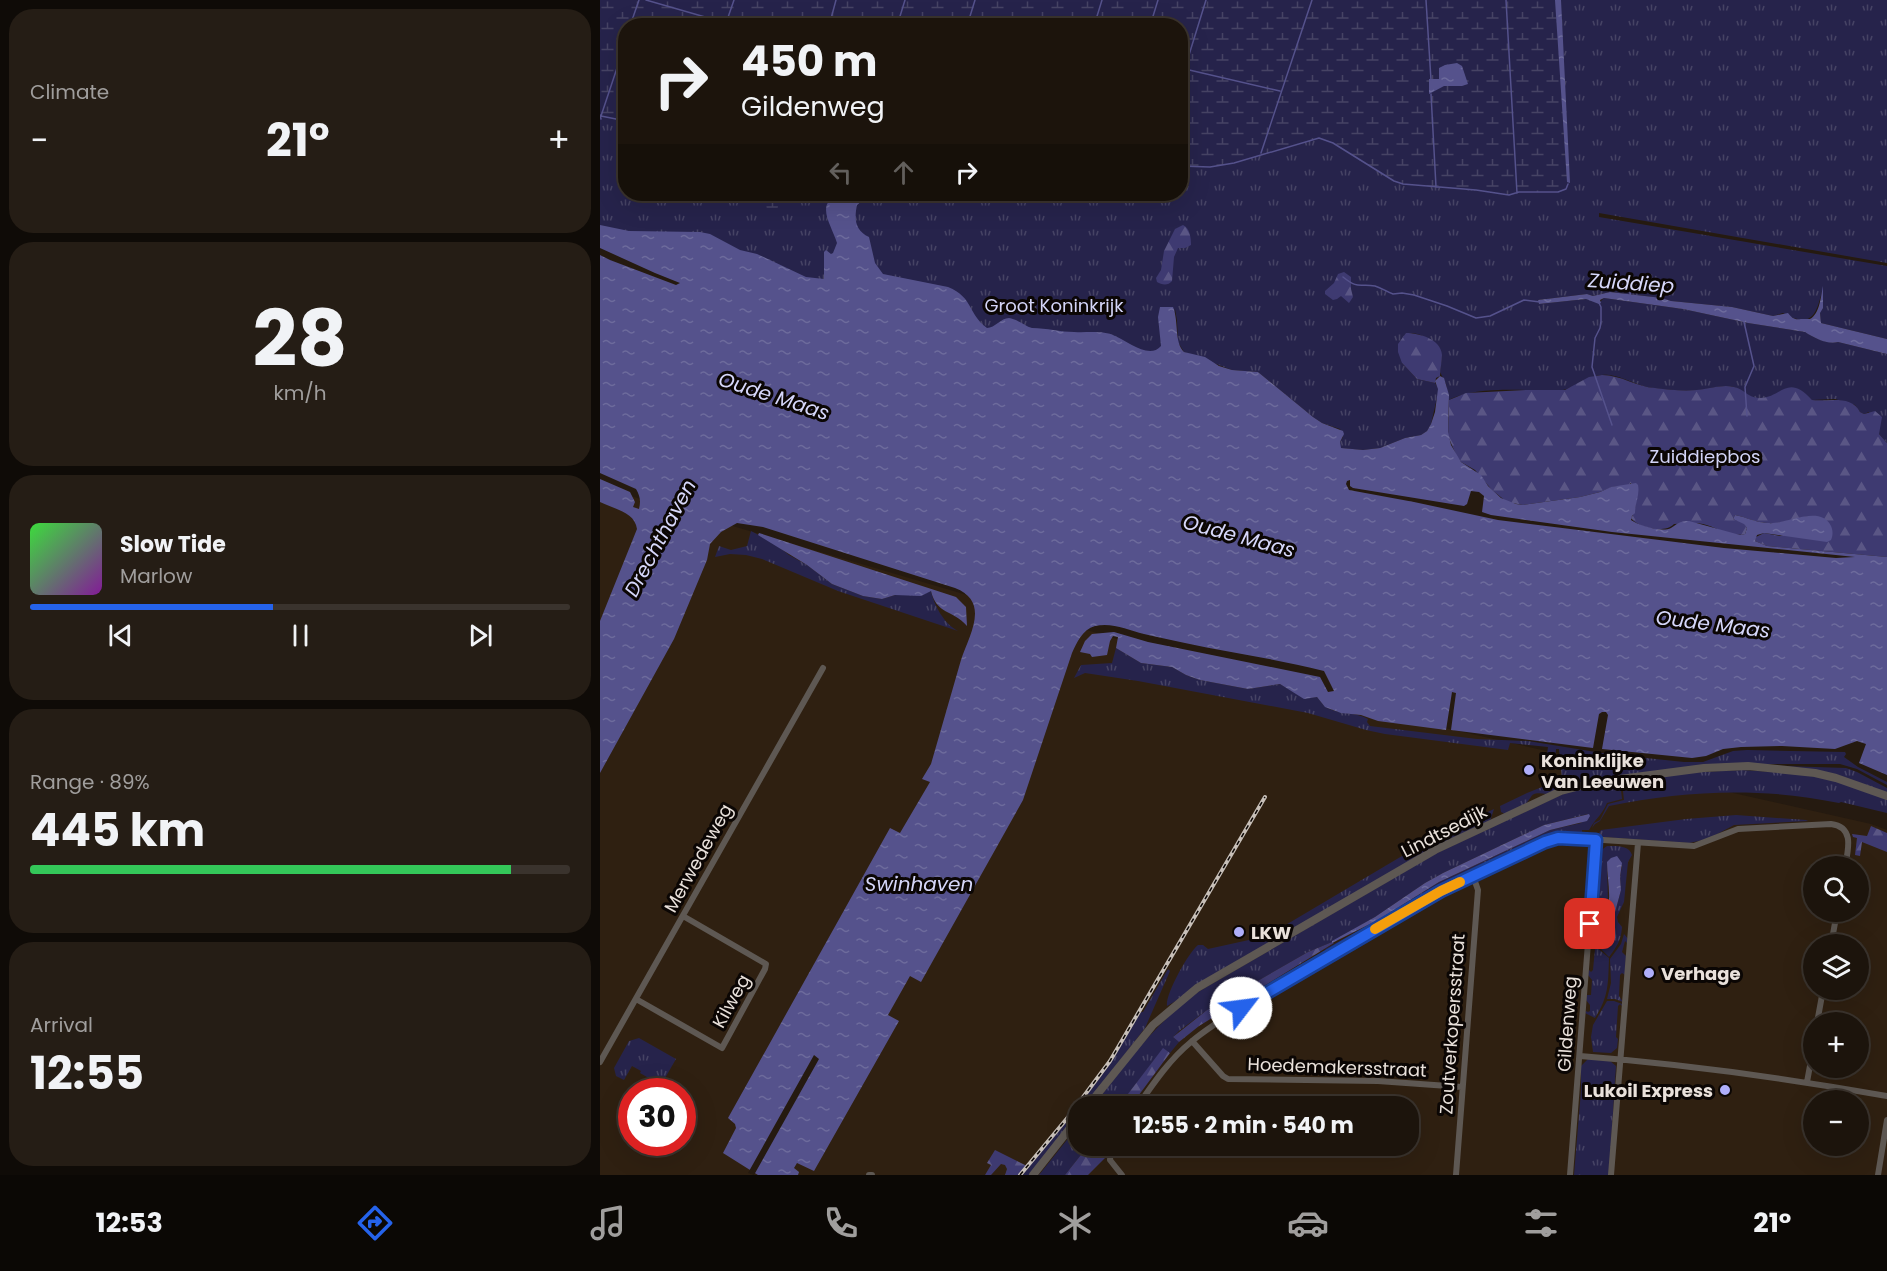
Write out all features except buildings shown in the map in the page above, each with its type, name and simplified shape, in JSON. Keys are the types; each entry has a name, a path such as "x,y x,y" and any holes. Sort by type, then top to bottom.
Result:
{"street":[{"name":"Merwedeweg","path":"600,1062 823,668"},
{"name":"Lindtsedijk","path":"1097,1096 1152,1025 1197,988 1435,850 1561,791 1587,784 1632,777 1704,768 1748,766 1815,773 1887,796"},
{"path":"1145,1096 1160,1074 1192,1041 1221,1020 1441,891 1545,842 1558,838 1694,846 1732,830 1831,824 1844,829 1848,837 1847,856"},
{"name":"Gildenweg","path":"1570,1175 1596,840"},
{"path":"1611,1175 1638,843"},
{"name":"Zoutverkopersstraat","path":"1456,1175 1478,890 1473,876"},
{"name":"Kilweg","path":"636,999 722,1048 766,964 683,916"},
{"name":"Hoedemakersstraat","path":"1192,1041 1228,1079 1378,1081 1462,1087"},
{"path":"1580,1056 1807,1082 1887,1096"},
{"path":"1807,1082 1808,1078"},
{"path":"1878,1175 1887,1120"},
{"path":"1033,1175 1068,1131"},
{"path":"1110,1156 1110,1160 1122,1175"}],"shaded area":[{"path":"600,487 1338,704 1871,824 1887,830 1887,1175 600,1175"}],"green space":[{"name":"Groot Koninkrijk","path":"600,0 1887,0 1887,263 1599,213 1599,217 1887,266 1887,339 1821,323 1822,291 1814,313 1800,320 1783,313 1773,316 1732,307 1610,292 1593,296 1587,294 1538,300 1539,304 1586,299 1600,302 1604,298 1683,309 1805,332 1825,341 1887,354 1887,443 1879,434 1869,412 1864,414 1855,405 1835,399 1812,400 1800,390 1756,399 1730,386 1702,390 1664,389 1647,387 1615,376 1601,375 1561,390 1485,391 1449,400 1446,384 1440,372 1442,356 1423,336 1406,333 1402,363 1417,379 1435,383 1439,389 1431,424 1427,431 1380,448 1363,450 1340,448 1343,437 1340,429 1322,423 1313,417 1258,372 1232,370 1184,352 1178,342 1175,309 1157,452 600,259"},
{"path":"600,0 1555,0 1568,186 1564,191 1558,192 1519,192 1509,195 1403,184 1394,181 1333,143 1319,138 1234,163 1210,167 1188,166 1188,18 618,18 618,119 600,115","holes":["1452,65 1466,86 1444,86 1436,92 1437,80 1441,77 1439,71"]},
{"path":"742,201 776,201 778,207 768,209 761,203"},
{"path":"1183,225 1189,231 1191,245 1178,248 1174,257 1172,281 1161,284 1156,278 1161,270 1164,251 1175,229"},
{"path":"1344,272 1351,277 1353,297 1349,303 1341,296 1333,300 1325,294 1338,274"},
{"path":"1406,333 1428,338 1441,349 1440,376 1436,378 1435,383 1417,379 1402,363 1398,344"},
{"name":"Zuiddiepbos","path":"1602,375 1648,387 1671,390 1729,386 1759,398 1773,395 1790,387 1803,392 1812,400 1845,401 1856,406 1864,414 1875,411 1882,417 1879,434 1887,443 1887,557 1767,546 1755,541 1756,537 1764,533 1780,536 1828,522 1813,517 1768,523 1735,515 1733,519 1744,523 1747,528 1745,534 1739,535 1700,523 1674,524 1664,529 1645,527 1631,518 1635,506 1631,483 1627,486 1612,487 1580,497 1523,505 1507,502 1492,490 1475,470 1457,457 1448,436 1449,400 1466,393 1565,390 1589,377"},
{"path":"751,531 774,543 832,584 863,596 882,599 895,595 931,591 940,614 958,631 838,591 762,559 730,554 715,557 719,546 731,550 747,546"},
{"path":"1116,648 1141,663 1172,667 1200,680 1248,689 1280,684 1304,698 1317,697 1325,706 1333,710 1368,719 1370,726 1477,739 1528,741 1608,754 1684,762 1703,762 1733,751 1747,750 1845,752 1844,757 1887,782 1887,785 1857,769 1840,764 1726,764 1547,794 1536,793 1523,806 1505,814 1501,812 1500,806 1562,779 1559,749 1556,749 1555,763 1546,762 1548,747 1510,743 1508,750 1385,734 1308,713 1138,681 1085,673 1074,678 1081,665 1112,663"},
{"path":"1780,767 1846,768 1887,788 1887,794"},
{"path":"1742,770 1790,773 1843,782 1887,799 1887,813 1841,802 1781,794 1724,792 1667,797 1609,806 1600,821 1592,828 1594,823 1600,820 1608,804 1624,800 1622,782 1682,773"},
{"path":"1620,782 1622,799 1607,803 1589,830 1582,830 1582,835 1560,835 1544,839 1437,889 1328,953 1325,949 1378,920 1439,882 1550,830 1581,823 1588,814 1544,825 1443,873 1332,942 1308,952 1207,1010 1173,1037 1179,1042 1170,1053 1163,1049 1127,1096 1101,1096 1154,1031 1198,992 1435,854 1563,794"},
{"path":"1494,809 1490,821 1167,1006 1178,974 1198,945 1203,945 1208,949 1267,936 1424,843"},
{"path":"1736,815 1808,821 1734,825 1708,839 1689,843 1602,837 1599,833 1601,830"},
{"path":"1871,826 1887,833 1887,852 1862,842 1860,856 1855,855 1857,838 1852,834 1867,836"},
{"path":"1607,846 1619,846 1628,849 1632,855 1628,862 1624,902 1617,917 1622,927 1621,936 1609,957 1596,944 1594,923 1592,923 1593,916 1595,918 1597,916 1598,908 1594,903 1599,890 1595,886 1596,881 1600,881 1600,851","holes":["1607,862 1622,866 1621,890 1614,916 1616,938 1607,946 1602,942 1600,927 1608,902"]},
{"path":"1592,929 1595,946 1609,958 1605,996 1595,1018 1585,1013 1590,1011 1590,1005 1586,1000 1587,995 1591,995 1592,980 1588,975 1589,970 1591,972 1593,970 1595,949 1591,944"},
{"path":"1624,934 1628,939 1627,943 1625,941 1622,952 1626,956 1625,975 1622,973 1620,975 1619,996 1623,1002 1607,999 1611,983 1610,959 1621,944"},
{"path":"1334,943 1199,1026 1179,1042 1173,1037 1207,1010 1308,952"},
{"path":"1168,969 1170,971 1145,1028 1092,1096 1085,1096 1099,1079 1141,1012"},
{"path":"1607,1001 1622,1004 1618,1006 1617,1048 1611,1053 1593,1052 1591,1037 1593,1025"},
{"path":"639,1038 676,1059 665,1078 649,1078 632,1066 625,1078 616,1076 614,1068 629,1041"},
{"path":"1163,1048 1170,1053 1138,1096 1126,1096"},
{"path":"1588,1059 1610,1061 1616,1066 1609,1175 1574,1175 1581,1066"},
{"path":"1068,1118 1068,1127 1029,1175 1022,1175"},
{"path":"1068,1139 1068,1156 1080,1156 1065,1175 1039,1175"},
{"path":"995,1150 1027,1166 1020,1175 1005,1175 1007,1169 1001,1164 991,1175 985,1175 991,1165 987,1163"},
{"path":"1080,1156 1105,1156 1088,1175 1065,1175"}],"water":[{"path":"1555,0 1561,0 1570,183 1567,182"},
{"path":"1457,63 1462,66 1468,84 1444,86 1429,94 1429,79 1439,79 1439,68"},
{"path":"862,201 857,205 858,228 869,237 875,263 883,274 948,287 956,291 987,328 1009,318 1032,328 1105,333 1138,348 1151,351 1161,346 1158,317 1160,307 1173,307 1179,343 1184,352 1205,357 1219,366 1232,370 1258,372 1313,417 1343,431 1341,448 1363,450 1380,448 1427,431 1435,412 1438,389 1435,381 1440,376 1444,378 1449,395 1448,432 1451,445 1461,462 1481,475 1488,486 1501,498 1516,504 1580,497 1611,487 1636,483 1638,496 1635,513 1631,520 1656,529 1667,529 1689,521 1740,535 1745,534 1747,528 1733,519 1735,515 1768,523 1811,516 1826,520 1831,526 1832,533 1831,540 1827,542 1764,533 1757,535 1755,541 1767,546 1887,557 1887,775 1859,763 1866,744 1857,741 1835,749 1782,746 1741,747 1723,749 1706,756 1692,758 1602,749 1608,715 1606,712 1599,714 1593,748 1451,730 1456,693 1452,692 1446,730 1378,721 1325,707 1317,697 1304,699 1280,684 1248,689 1200,680 1172,667 1141,663 1116,648 1118,637 1113,636 1107,655 1092,657 1090,654 1080,652 1085,641 1092,634 1114,632 1148,642 1320,677 1328,692 1334,691 1324,671 1175,641 1114,626 1095,626 1083,633 1072,653 1023,800 921,982 910,976 888,1015 899,1021 814,1171 797,1163 794,1168 799,1172 798,1175 758,1175 723,1153 736,1128 728,1118 890,828 900,833 930,782 922,779 931,764 972,630 975,610 966,594 955,588 763,527 737,523 721,532 710,544 707,560 674,639 600,773 600,621 637,529 628,515 600,502 600,479 630,492 635,502 633,507 639,509 640,501 636,489 600,473 600,225 629,231 710,234 740,250 757,254 806,277 824,279 824,252 826,250 833,253 837,243 826,214 828,202"},
{"path":"1823,286 1821,323 1887,339 1887,354 1838,342 1826,342 1805,332 1683,309 1604,298 1599,304 1586,299 1539,304 1538,300 1587,294 1593,296 1610,292 1732,307 1773,316 1788,313 1795,319 1810,319 1818,309"},
{"path":"759,533 956,597 966,607 967,626 941,608 931,591 921,596 895,595 882,599 863,596 832,584 807,565 758,535"},
{"path":"1589,814 1587,821 1550,830 1439,882 1378,920 1332,943 1443,873 1544,825"},
{"path":"1617,856 1622,863 1621,890 1614,916 1616,938 1607,946 1601,940 1600,931 1609,902 1607,862"}],"pier":[{"path":"600,248 680,283 676,285 610,260 600,255"},
{"path":"1350,480 1350,486 1353,488 1464,506 1467,504 1471,491 1479,492 1484,496 1482,512 1491,515 1612,532 1855,557 1836,558 1724,548 1498,520 1349,490 1346,484"},
{"path":"814,1055 819,1059 754,1175 748,1173"}],"waterway":[{"path":"633,18 639,0"},
{"path":"646,0 709,18"},
{"path":"728,18 734,0"},
{"path":"831,18 836,0"},
{"path":"899,18 905,0"},
{"path":"969,18 975,0"},
{"path":"1096,18 1102,0"},
{"path":"1152,18 1158,0"},
{"path":"1188,58 1206,0"},
{"path":"1261,153 1312,0"},
{"path":"1426,0 1431,80"},
{"path":"1506,0 1517,193"},
{"path":"618,65 601,116 618,119"},
{"path":"1188,70 1280,91"},
{"path":"1431,94 1436,187"},
{"path":"600,115 601,119"},
{"path":"1188,166 1210,167 1234,163 1319,138 1333,143 1394,181 1403,184 1509,195 1519,192 1558,192 1566,189 1568,184"},
{"name":"Zuiddiep","path":"1343,277 1356,285 1375,286 1393,294 1414,295 1476,318 1490,316 1524,300 1540,302"},
{"path":"1659,298 1664,287 1662,280"},
{"path":"1630,298 1631,284"},
{"path":"1599,303 1601,321 1595,338 1592,367 1612,425"},
{"path":"1744,322 1754,366 1745,387 1747,416"}],"railway":[{"path":"1020,1175 1069,1116 1110,1061 1265,797"}],"slow traffic":[{"path":"1375,929 1460,882"}],"place":[{"name":"Koninklijke Van Leeuwen","path":"1529,770"},
{"name":"LKW","path":"1239,932"},
{"name":"Verhage","path":"1649,973"},
{"name":"Lukoil Express","path":"1725,1090"}],"route":[{"path":"1241,1008 1441,891 1558,838 1596,840 1590,924"}],"water label":[{"name":"Oude Maas","path":"774,396"},
{"name":"Oude Maas","path":"1239,536"},
{"name":"Drechthaven","path":"660,538"},
{"name":"Oude Maas","path":"1713,624"},
{"name":"Swinhaven","path":"919,884"}]}
